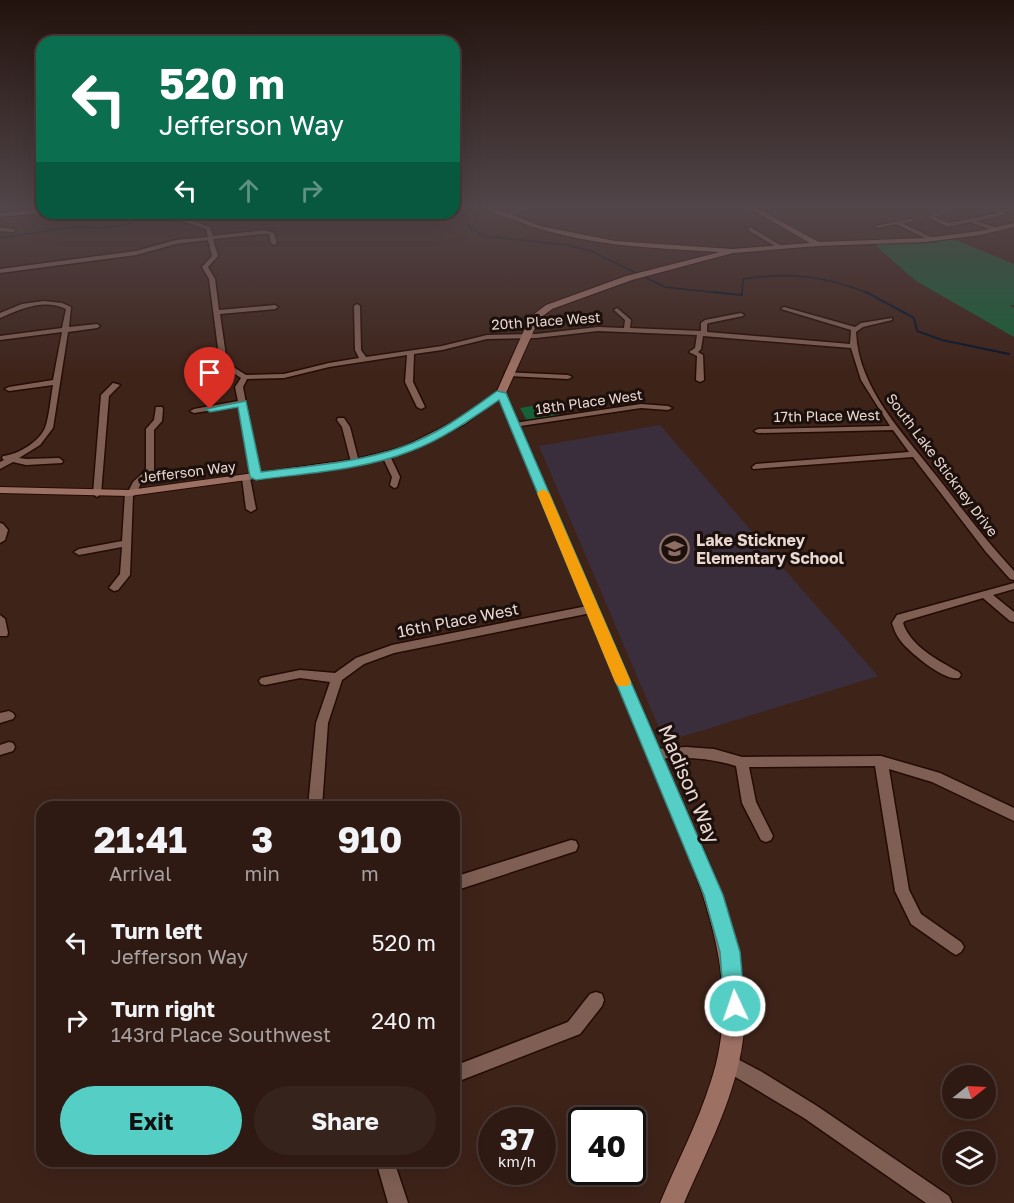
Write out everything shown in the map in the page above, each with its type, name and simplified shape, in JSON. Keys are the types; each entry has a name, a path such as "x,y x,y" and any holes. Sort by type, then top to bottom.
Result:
{"street":[{"path":"0,271 59,263"},
{"path":"209,263 205,267 212,279 224,364 245,377 239,387 251,477 251,509"},
{"path":"501,393 525,336 536,317 549,307 641,274 684,263"},
{"path":"0,316 16,308 64,304 69,308 50,428 37,443 5,458 0,466"},
{"path":"357,306 358,351 363,359"},
{"path":"217,312 275,307"},
{"path":"784,309 856,329"},
{"path":"617,310 628,320 627,328"},
{"path":"700,380 700,355 692,352 698,349 704,323 741,315"},
{"path":"852,346 853,331 861,325 890,319"},
{"path":"0,338 97,326"},
{"name":"20th Place West","path":"245,377 284,376 311,368 411,353 487,337 627,328 852,346"},
{"name":"South Lake Stickney Drive","path":"852,346 879,406 989,550 1014,577"},
{"path":"411,353 409,382 421,407"},
{"path":"508,374 568,377"},
{"path":"9,389 57,382"},
{"path":"97,494 105,395 116,385"},
{"name":"Madison Way","path":"501,393 713,895 730,952 735,1006 728,1063 718,1093 672,1203"},
{"name":"Jefferson Way","path":"0,490 131,493 386,456 441,434 501,393"},
{"path":"194,411 242,404"},
{"name":"18th Place West","path":"514,425 641,406 668,408"},
{"path":"114,588 125,575 131,493 136,484 150,471 150,429 158,421 159,409"},
{"path":"341,420 346,427 354,462"},
{"name":"17th Place West","path":"758,431 895,428"},
{"path":"756,467 915,454"},
{"path":"386,456 396,477 394,485"},
{"path":"5,458 26,462 59,461"},
{"path":"0,526 3,530 0,540"},
{"path":"79,552 127,543"},
{"path":"955,675 934,665 904,636 897,623 901,618 1014,586"},
{"path":"985,594 1014,618"},
{"name":"16th Place West","path":"337,678 360,661 392,649 440,638 522,625 592,609"},
{"path":"0,619 3,633"},
{"path":"265,681 300,674 337,678 322,723 316,801"},
{"path":"654,754 686,752 714,754 742,762 881,761 935,777 1014,815"},
{"path":"881,761 902,891 916,919 956,947"},
{"path":"742,762 749,803 766,836"},
{"path":"460,882 571,846"},
{"path":"460,1073 574,1028 596,1000"},
{"path":"728,1063 832,1127 942,1203"},
{"path":"387,1167 398,1203"}],"shaded area":[{"name":"Lake Stickney Elementary School","path":"660,425 878,676 665,742 539,446"}],"green space":[{"path":"896,263 1014,264 1014,305 1009,305 1014,308 1014,337 916,281"},
{"path":"550,403 559,415 527,421 520,408"}],"waterway":[{"path":"616,263 665,287 728,294"},
{"path":"742,294 743,279 776,276 823,279 869,294"},
{"path":"714,292 742,294"},
{"path":"869,294 914,318 917,331 942,340 1009,354"}],"slow traffic":[{"path":"543,493 623,682"}],"place":[{"name":"Lake Stickney Elementary School","path":"675,549"}],"route":[{"path":"210,409 242,404 256,477 354,462 407,449 441,434 487,405 501,393 713,895 730,952 735,1006"}]}
